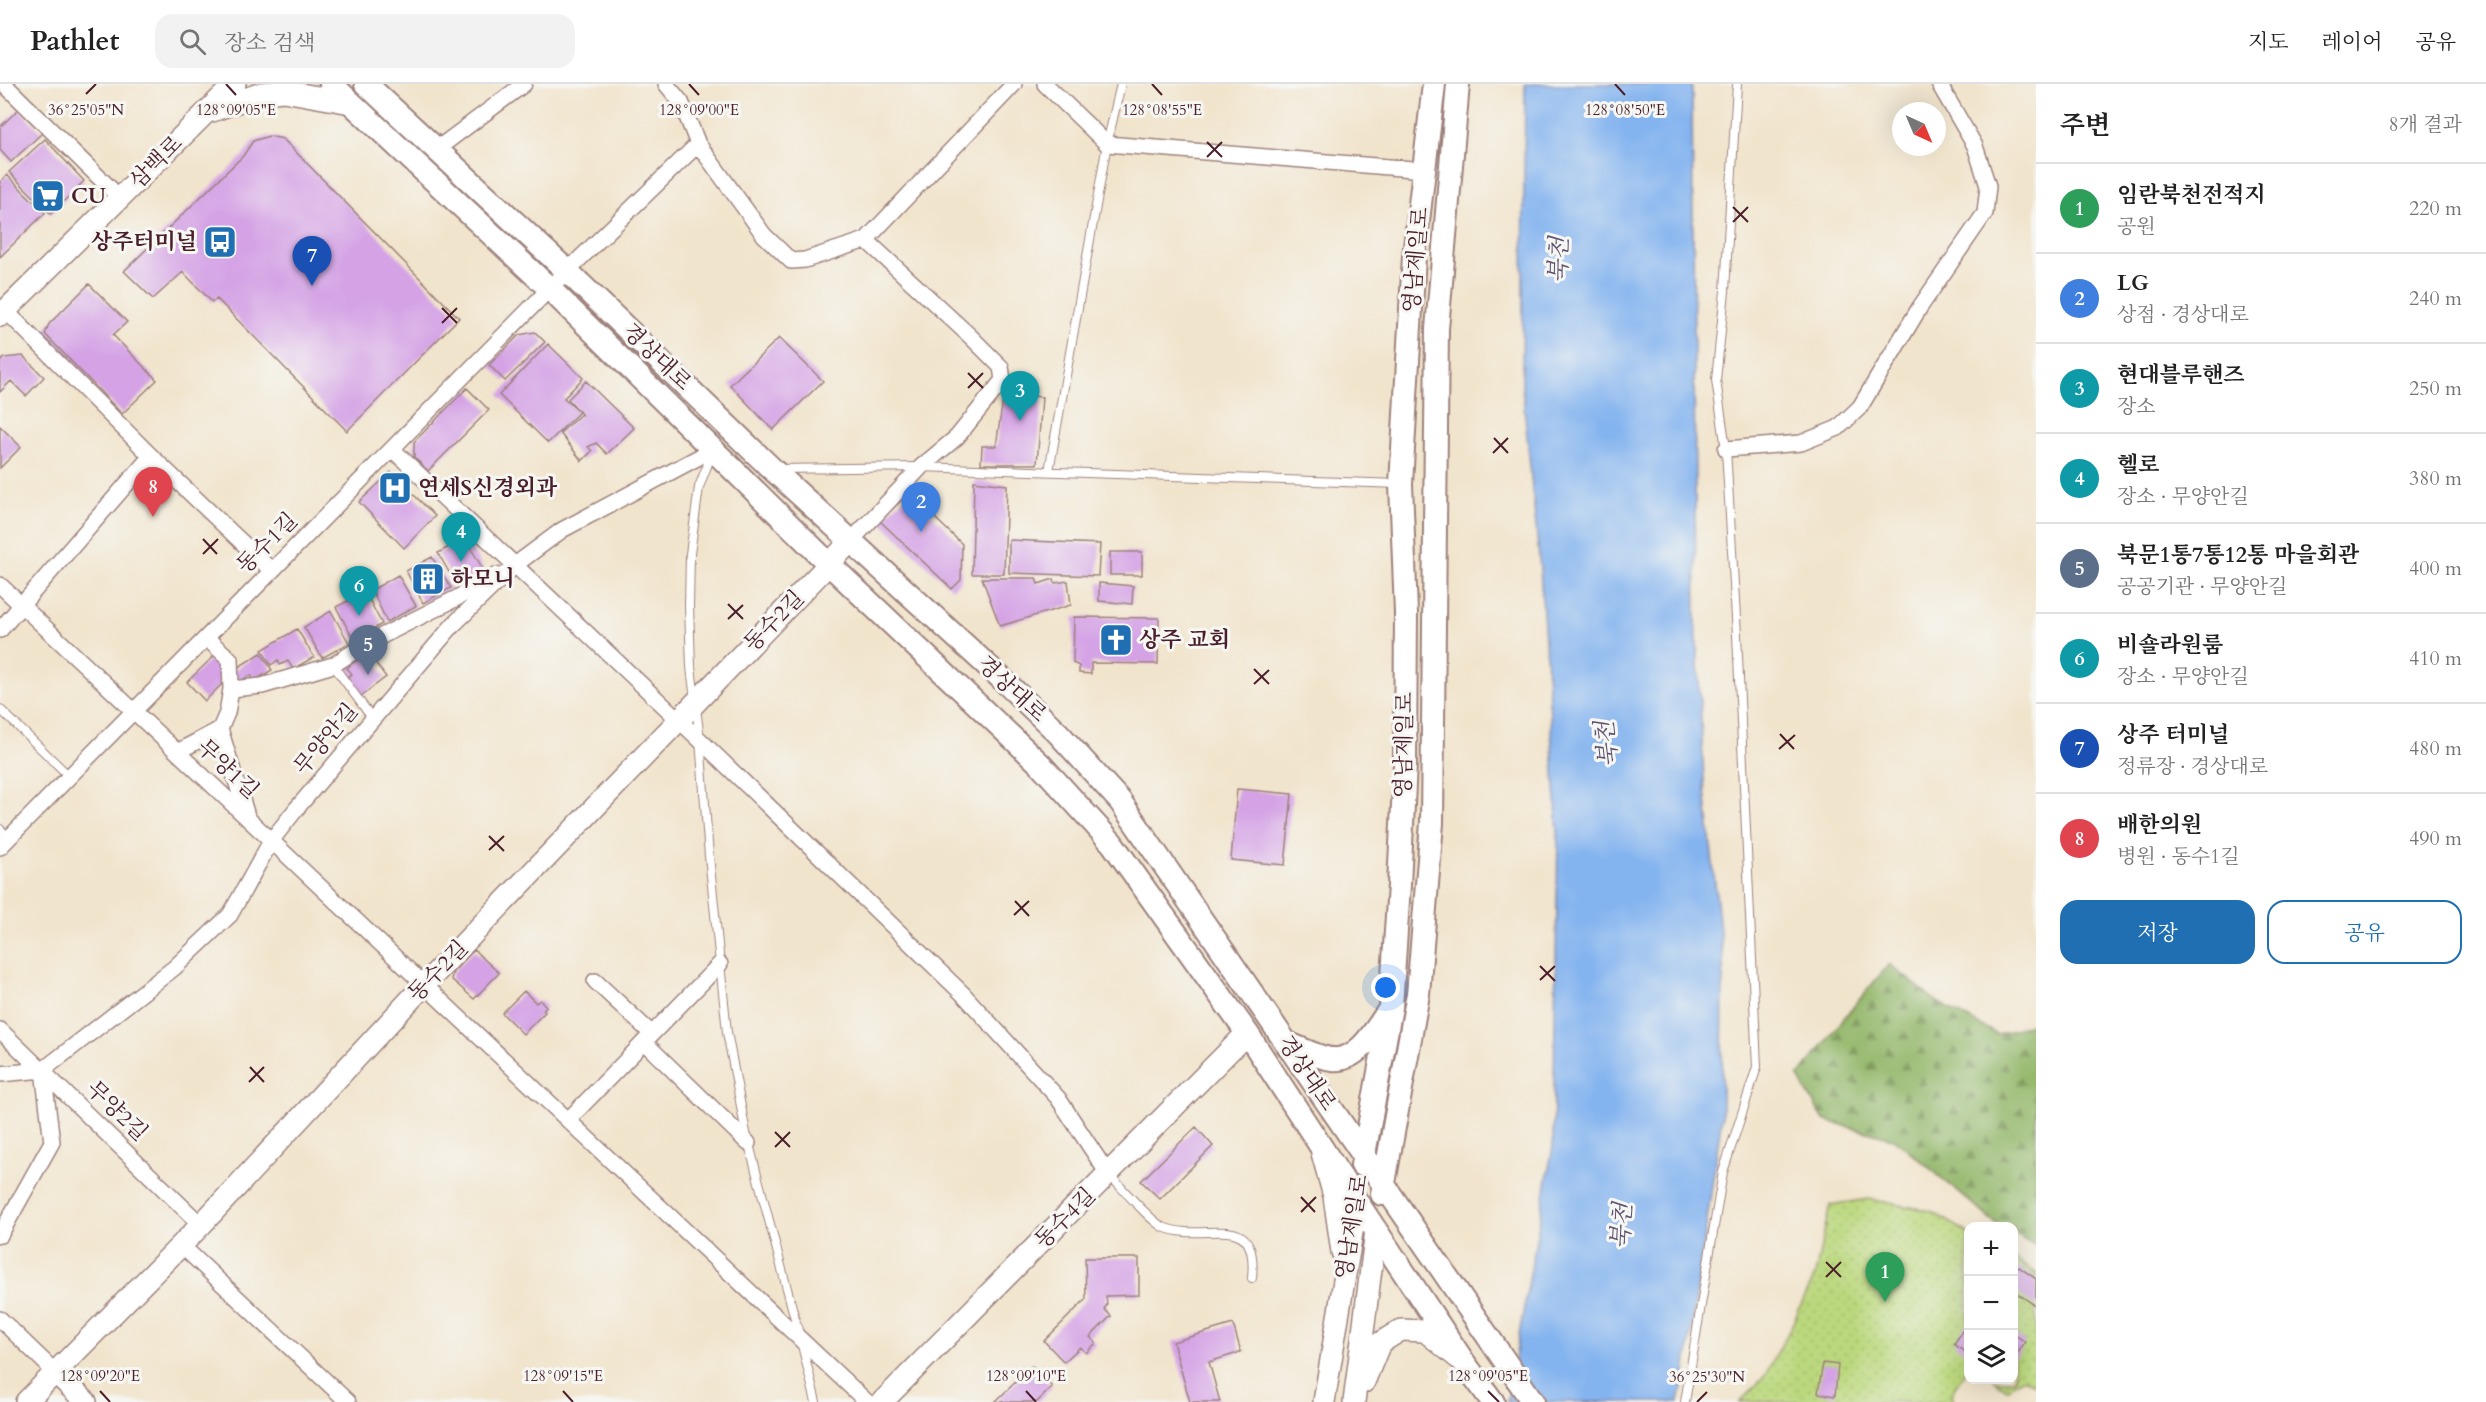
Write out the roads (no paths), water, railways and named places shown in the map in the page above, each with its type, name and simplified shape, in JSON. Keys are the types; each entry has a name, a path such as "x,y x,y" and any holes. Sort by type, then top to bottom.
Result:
{"main road":[{"name":"경상대로","path":"331,84 549,289 830,564 1041,765 1112,843 1247,1033 1357,1202 1493,1402"},
{"name":"경상대로","path":"367,84 567,271 772,469 1001,678 1058,733 1120,801 1533,1402"},
{"name":"영남제일로","path":"1357,1202 1363,1157 1391,1007 1406,764 1406,613 1401,484 1414,256 1434,84"},
{"name":"영남제일로","path":"1376,1230 1418,994 1432,823 1437,330 1458,84"},
{"path":"1287,1043 1330,1059 1347,1058 1362,1046 1391,1007"}],"street":[{"path":"3,84 120,198"},
{"path":"205,114 214,84"},
{"name":"삼백로","path":"3,313 235,84"},
{"path":"437,149 524,84"},
{"path":"666,84 681,102 698,144 764,235 791,261 805,260 866,240 1014,84"},
{"path":"1045,84 1107,144 1425,170"},
{"path":"1726,449 1801,443 1838,428 1860,407 1920,307 1985,213 1988,186 1975,146 1939,84"},
{"path":"205,114 262,93 284,91 351,103"},
{"name":"동수1길","path":"3,838 70,777 549,289 698,144"},
{"path":"850,542 921,467 957,437 1003,380 1001,368 971,337 866,240"},
{"path":"3,313 272,571"},
{"path":"392,449 700,740 964,995 1058,1098 1108,1174"},
{"name":"무양안길","path":"43,1070 174,969 230,915 271,841 372,718 453,625 515,565 562,530 714,449"},
{"path":"0,630 151,456"},
{"name":"동수2길","path":"26,1402 201,1225 424,985 850,542"},
{"path":"231,689 262,686 333,665 366,644 457,598 515,565"},
{"name":"무양1길","path":"0,585 867,1402"},
{"path":"177,752 220,729 227,713 231,689 230,659 206,638"},
{"path":"220,729 248,818"},
{"path":"568,1120 649,1039 720,963"},
{"path":"595,981 748,1143"},
{"name":"무양2길","path":"0,1030 201,1225"},
{"name":"동수4길","path":"882,1402 1247,1033"},
{"path":"0,1074 43,1070 51,1142 0,1234"},
{"path":"1319,1144 1334,1196 1345,1275"},
{"name":"영남제일로","path":"1324,1402 1357,1202"},
{"name":"영남제일로","path":"1355,1402 1376,1230"},
{"path":"181,1245 348,1402"},
{"path":"0,1319 86,1402"},
{"path":"1355,1402 1380,1343 1401,1330 1425,1331 1465,1364"}],"lane":[{"path":"1049,471 1107,144 1121,84"},
{"path":"1685,1402 1724,1172 1757,1067 1726,449 1716,380 1725,291 1737,84"},
{"path":"714,449 699,487 690,554 691,667 727,1032 748,1143 816,1402"},
{"path":"772,469 921,467 1401,484"},
{"path":"333,665 372,718"},
{"path":"0,709 70,777"},
{"path":"1108,1174 1161,1226 1190,1232 1241,1235 1250,1242 1254,1258 1252,1278"}],"water":[{"name":"북천","path":"1525,84 1692,84 1696,622 1704,780 1723,959 1722,1116 1679,1402 1507,1402 1553,1146 1558,832 1540,568 1522,385"}],"place":[{"name":"CU","path":"48,196"},
{"name":"상주터미널","path":"220,242"},
{"name":"상주 터미널","path":"312,286"},
{"name":"현대블루핸즈","path":"1020,421"},
{"name":"연세S신경외과","path":"395,488"},
{"name":"배한의원","path":"153,517"},
{"name":"LG","path":"921,532"},
{"name":"헬로","path":"461,562"},
{"name":"하모니","path":"428,579"},
{"name":"비숄라원룸","path":"359,616"},
{"name":"상주 교회","path":"1116,640"},
{"name":"북문1통7통12통 마을회관","path":"368,675"},
{"name":"임란북천전적지","path":"1885,1302"}]}
